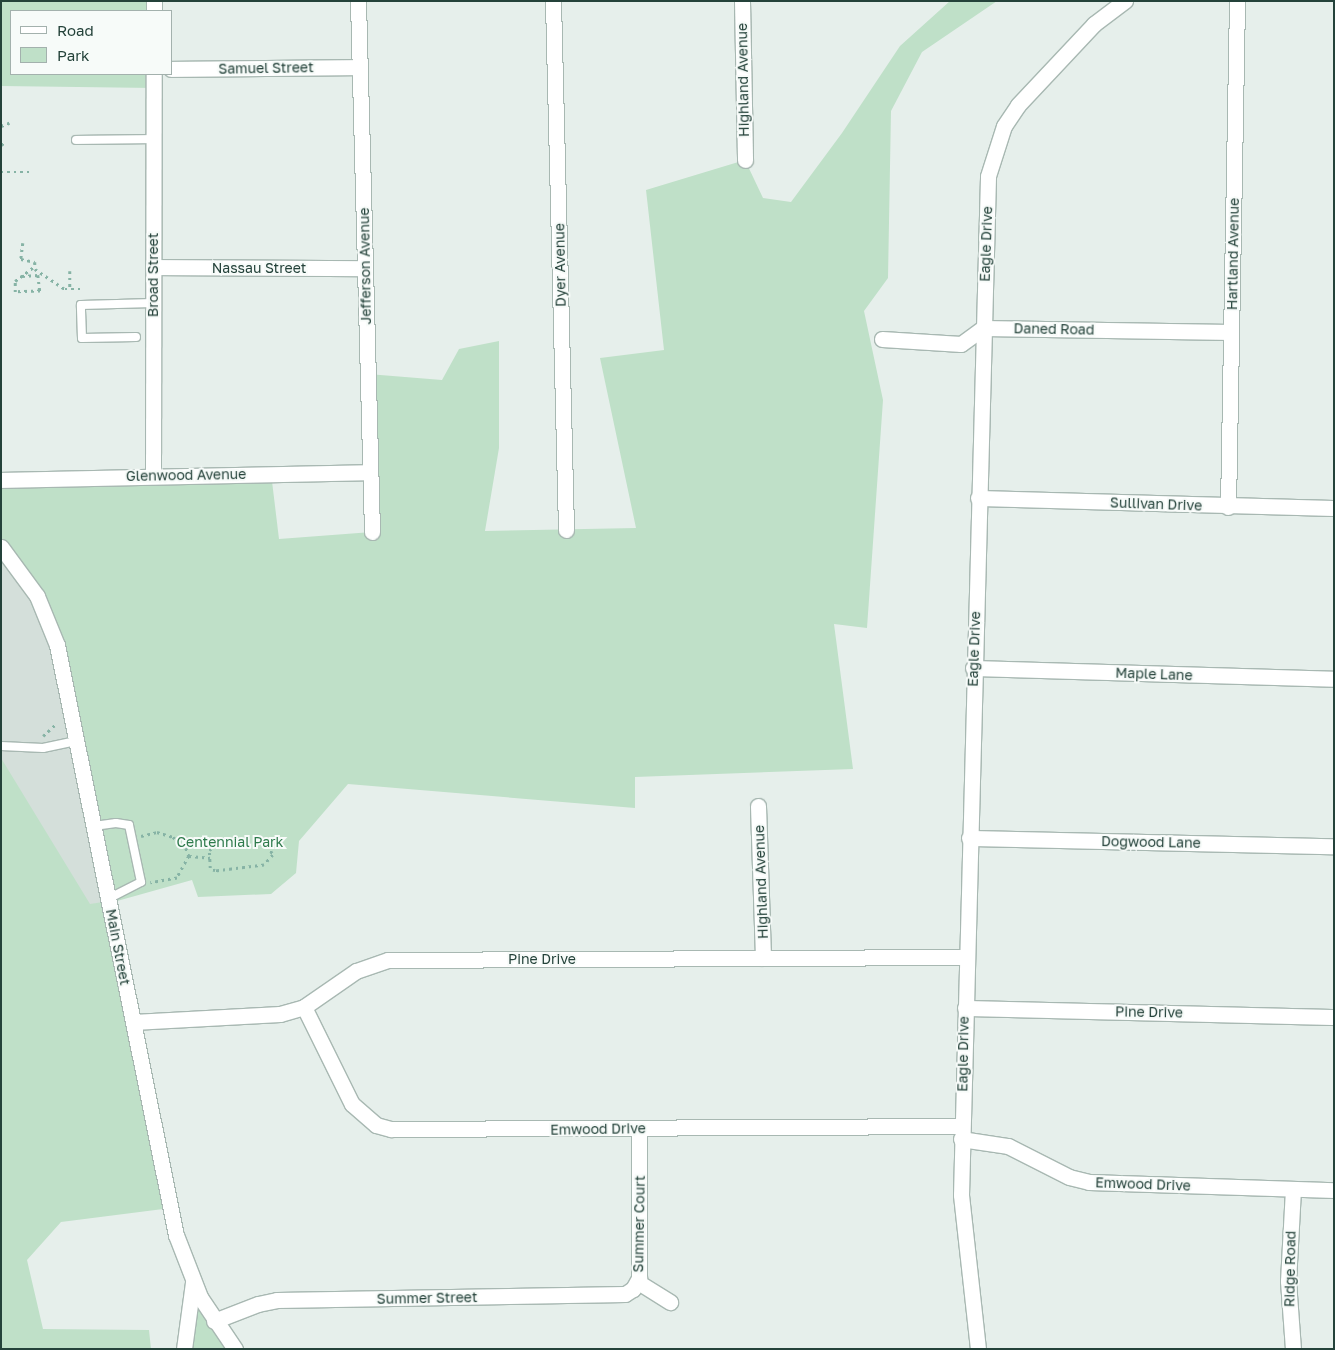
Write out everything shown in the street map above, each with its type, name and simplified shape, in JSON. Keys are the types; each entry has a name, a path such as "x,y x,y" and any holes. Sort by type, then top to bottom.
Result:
{"street":[{"name":"Jefferson Avenue","path":"358,1 372,532"},
{"name":"Dyer Avenue","path":"553,1 566,530"},
{"name":"Highland Avenue","path":"742,1 745,160"},
{"name":"Eagle Drive","path":"978,1349 964,1237 962,1132 973,668 988,176 1004,126 1018,105 1094,24 1125,1"},
{"name":"Hartland Avenue","path":"1228,506 1237,1"},
{"name":"Samuel Street","path":"172,69 360,67"},
{"name":"Broad Street","path":"153,475 154,75"},
{"name":"Nassau Street","path":"153,268 365,268"},
{"name":"Daned Road","path":"983,328 1231,332"},
{"path":"882,339 961,344 983,328"},
{"name":"Glenwood Avenue","path":"1,480 153,475 370,472"},
{"name":"Sullivan Drive","path":"978,498 1334,508"},
{"name":"Main Street","path":"1,547 22,572 49,620 57,645 176,1235 192,1282 214,1322 235,1349"},
{"name":"Maple Lane","path":"973,668 1334,679"},
{"name":"Highland Avenue","path":"758,806 763,958"},
{"name":"Dogwood Lane","path":"969,838 1334,846"},
{"name":"Pine Drive","path":"134,1022 280,1014 304,1006 356,971 388,960 966,957"},
{"name":"Emwood Drive","path":"304,1006 352,1104 376,1124 402,1131 436,1127 962,1132 1008,1146 1060,1173 1089,1182 1334,1190"},
{"name":"Pine Drive","path":"965,1008 1334,1017"},
{"name":"Summer Court","path":"640,1129 638,1282 670,1302"},
{"name":"Ridge Road","path":"1293,1189 1288,1281 1293,1349"},
{"path":"184,1349 192,1282"},
{"name":"Summer Street","path":"214,1322 258,1304 277,1300 617,1295 626,1294 638,1282"}],"lane":[{"path":"76,140 154,139"},
{"path":"136,337 82,338 81,305 153,304"},
{"path":"1,746 43,748 77,741"},
{"path":"94,826 116,823 129,825 141,882 108,898"}],"path":[{"path":"1,126 9,123"},
{"path":"1,172 32,172"},
{"path":"23,243 21,259 35,262 35,266 65,289 80,290"},
{"path":"22,276 38,275 40,291 16,292 15,281 35,266"},
{"path":"70,271 70,289"},
{"path":"33,736 50,732 59,718"},
{"path":"132,839 153,832 161,833 182,844 189,856"},
{"path":"222,843 266,844 273,851 267,864 223,870 210,868 210,858 210,848 222,843"},
{"path":"189,856 210,858"},
{"path":"141,882 158,883 177,878 189,856"}],"shaded area":[{"path":"1,547 49,620 109,901 1,922"}],"green space":[{"path":"1,1 154,1 154,10 10,10 10,75 154,75 154,88 1,86"},
{"name":"Centennial Park","path":"950,1 997,1 922,52 891,111 888,278 864,311 883,400 867,628 834,624 853,769 635,777 635,808 348,784 299,841 296,873 271,894 198,897 192,880 110,903 171,1208 61,1222 27,1260 43,1329 149,1330 151,1349 1,1349 1,758 90,904 109,901 57,645 1,547 1,480 271,473 279,539 372,532 368,374 442,380 459,349 499,341 499,448 485,531 636,528 600,358 664,350 646,190 745,160 763,198 791,202 842,133 900,46"},
{"path":"193,1282 235,1349 184,1349"}]}
